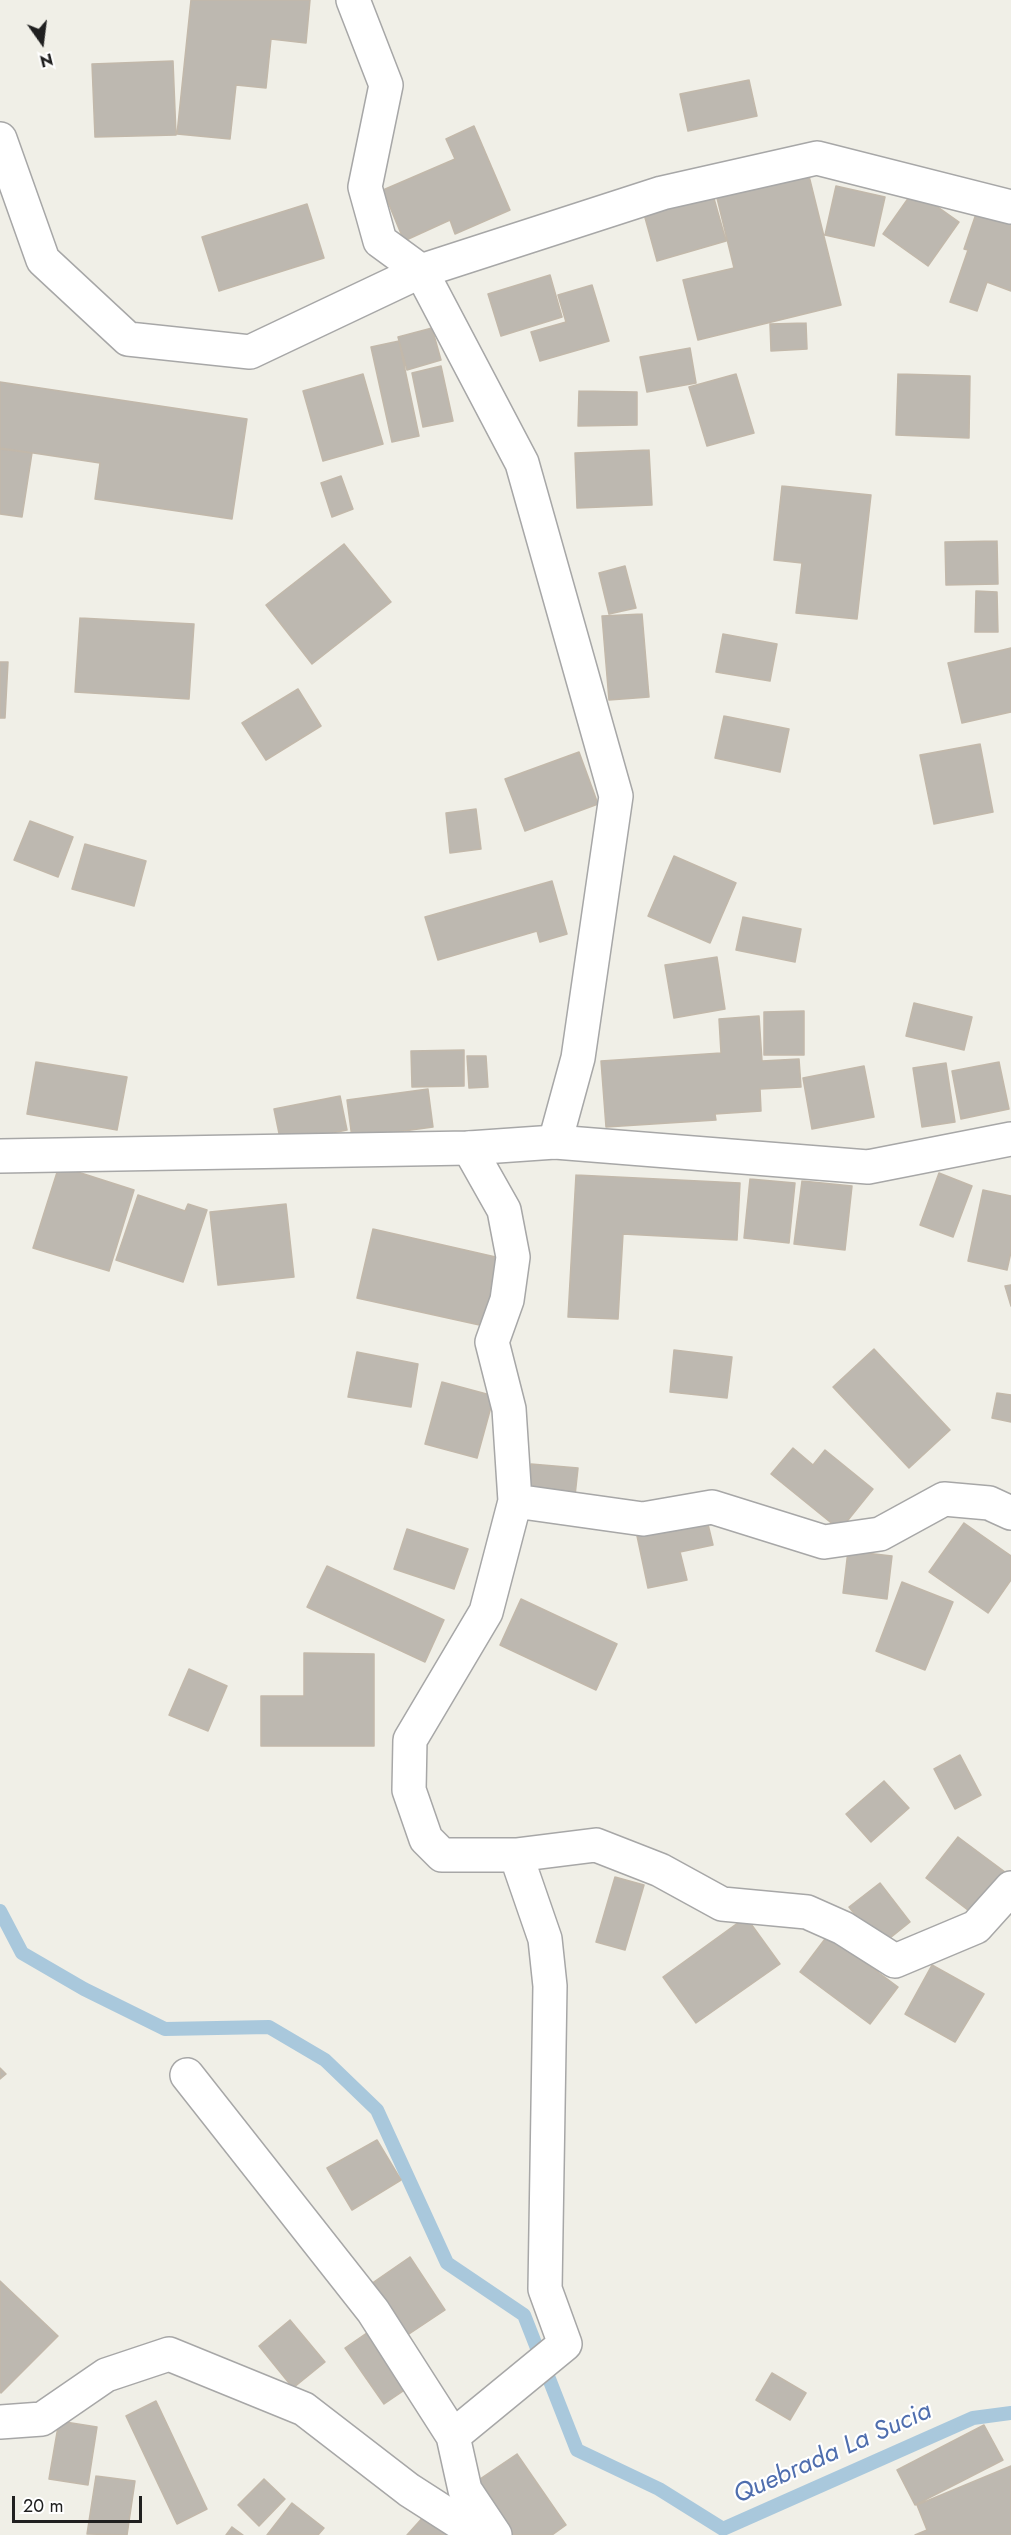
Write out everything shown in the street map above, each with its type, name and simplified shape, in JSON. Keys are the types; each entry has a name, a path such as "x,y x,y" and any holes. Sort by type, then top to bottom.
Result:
{"street":[{"path":"353,0 386,85 365,187 380,241 421,271 522,463 616,796 578,1058 555,1142"},
{"path":"0,139 43,260 128,339 250,352 421,271 662,194 817,158 1011,207"},
{"path":"0,1156 470,1148 555,1142 868,1167 1011,1139"},
{"path":"470,1148 504,1210 513,1257 507,1300 492,1342 508,1409 515,1501 486,1612 410,1740 409,1790 426,1839 442,1855 516,1855 596,1845 660,1870 722,1904 807,1912 843,1928 895,1960 976,1927 1011,1888"},
{"path":"515,1501 643,1519 712,1507 824,1542 880,1534 944,1499 1004,1501"},
{"path":"453,2436 565,2344 546,2289 550,1986 545,1939 516,1855"},
{"path":"187,2074 373,2311 453,2436 465,2490 495,2535"},
{"path":"0,2422 42,2419 106,2375 168,2354 304,2409 409,2490 479,2535"}],"building":[{"path":"191,0 310,0 306,43 271,39 266,88 236,85 230,139 177,134"},
{"path":"173,61 176,135 95,137 92,64"},
{"path":"749,80 757,116 688,131 680,94"},
{"path":"474,126 510,210 455,234 450,220 404,241 383,190 455,159 446,139"},
{"path":"809,176 841,305 698,340 683,280 734,268 717,198"},
{"path":"836,186 885,197 874,246 825,235"},
{"path":"914,190 959,222 928,266 883,234"},
{"path":"713,195 726,241 657,261 644,214"},
{"path":"307,204 324,258 219,291 202,237"},
{"path":"978,208 1011,219 1011,291 987,282 977,311 950,302 968,250 964,249"},
{"path":"550,275 562,317 501,336 488,294"},
{"path":"592,285 609,341 540,361 531,332 566,322 558,295"},
{"path":"806,323 807,349 771,351 770,324"},
{"path":"432,328 441,360 407,370 398,337"},
{"path":"399,341 419,436 392,442 371,347"},
{"path":"690,348 696,383 647,392 640,357"},
{"path":"441,366 453,421 423,427 412,373"},
{"path":"363,374 383,444 323,461 303,391"},
{"path":"736,374 754,433 707,446 689,387"},
{"path":"898,374 970,376 969,438 896,435"},
{"path":"0,382 247,419 232,519 95,499 100,463 0,448"},
{"path":"579,391 637,392 637,425 578,426"},
{"path":"0,449 32,453 22,517 0,514"},
{"path":"649,450 652,505 577,508 575,453"},
{"path":"341,476 353,509 332,517 321,483"},
{"path":"782,486 871,495 857,619 796,613 802,563 774,560"},
{"path":"997,541 998,584 946,585 945,542"},
{"path":"344,544 391,602 312,664 266,605"},
{"path":"625,566 636,608 609,614 599,573"},
{"path":"976,591 997,592 998,632 975,632"},
{"path":"642,614 649,697 609,700 602,616"},
{"path":"80,618 194,624 189,699 75,692"},
{"path":"723,634 777,644 770,681 716,672"},
{"path":"1011,648 1011,712 962,723 948,663"},
{"path":"0,662 8,662 5,718 0,718"},
{"path":"298,689 321,726 266,760 242,723"},
{"path":"724,716 789,729 780,772 715,758"},
{"path":"980,744 993,812 934,824 920,755"},
{"path":"579,752 598,804 525,831 505,779"},
{"path":"476,809 481,849 450,853 446,813"},
{"path":"30,821 73,837 58,877 14,860"},
{"path":"85,844 146,861 134,906 72,889"},
{"path":"674,856 736,883 710,943 648,916"},
{"path":"552,881 567,934 540,942 537,931 438,960 425,917"},
{"path":"743,917 801,929 795,962 736,950"},
{"path":"717,957 725,1009 674,1018 665,965"},
{"path":"914,1003 972,1017 964,1050 906,1036"},
{"path":"804,1011 804,1055 764,1055 764,1012"},
{"path":"759,1016 762,1061 799,1059 801,1087 760,1089 761,1111 715,1114 716,1120 606,1127 601,1061 721,1053 719,1019"},
{"path":"464,1050 464,1086 412,1087 411,1051"},
{"path":"467,1056 486,1056 488,1087 469,1088"},
{"path":"36,1062 127,1077 117,1130 27,1114"},
{"path":"999,1062 1009,1109 961,1119 952,1071"},
{"path":"946,1063 955,1122 922,1127 913,1068"},
{"path":"864,1066 874,1117 812,1129 803,1078"},
{"path":"428,1089 433,1127 352,1138 347,1100"},
{"path":"340,1096 347,1130 281,1143 274,1109"},
{"path":"59,1166 134,1190 109,1271 33,1248"},
{"path":"939,1173 972,1186 953,1237 920,1225"},
{"path":"576,1175 740,1183 737,1240 623,1234 618,1319 568,1317"},
{"path":"750,1179 795,1183 789,1243 744,1238"},
{"path":"802,1181 852,1186 845,1250 794,1244"},
{"path":"983,1190 1011,1196 1011,1252 1007,1270 968,1261"},
{"path":"138,1195 185,1211 188,1204 207,1210 183,1282 116,1260"},
{"path":"286,1204 294,1277 218,1285 210,1212"},
{"path":"373,1229 500,1258 484,1326 357,1298"},
{"path":"1011,1285 1011,1306 1005,1286"},
{"path":"874,1349 950,1430 909,1468 833,1387"},
{"path":"674,1350 732,1357 727,1398 670,1392"},
{"path":"357,1352 418,1364 411,1407 348,1397"},
{"path":"442,1382 494,1396 477,1458 425,1444"},
{"path":"997,1393 1011,1395 1011,1422 992,1418"},
{"path":"793,1448 813,1465 825,1450 873,1489 840,1530 771,1474"},
{"path":"531,1464 578,1468 574,1505 529,1501"},
{"path":"706,1516 713,1545 680,1552 687,1580 648,1588 636,1531"},
{"path":"964,1523 1011,1556 1011,1580 988,1613 929,1572"},
{"path":"407,1529 468,1549 454,1589 394,1569"},
{"path":"848,1551 892,1556 887,1599 843,1593"},
{"path":"327,1566 444,1620 425,1662 307,1607"},
{"path":"902,1582 953,1602 925,1670 876,1651"},
{"path":"521,1599 617,1644 596,1690 500,1645"},
{"path":"304,1653 374,1654 374,1746 261,1746 261,1696 304,1696"},
{"path":"189,1669 227,1686 208,1731 169,1715"},
{"path":"960,1755 981,1795 955,1809 934,1769"},
{"path":"884,1781 909,1808 871,1842 846,1814"},
{"path":"958,1837 1009,1875 977,1917 926,1878"},
{"path":"615,1877 644,1885 625,1950 596,1942"},
{"path":"880,1883 910,1922 880,1946 849,1907"},
{"path":"746,1917 780,1964 696,2023 663,1977"},
{"path":"828,1935 898,1987 870,2024 800,1972"},
{"path":"932,1965 984,1994 955,2042 905,2014"},
{"path":"0,2068 6,2074 0,2079"},
{"path":"377,2140 401,2180 352,2210 327,2168"},
{"path":"410,2257 445,2310 403,2338 368,2286"},
{"path":"0,2281 58,2336 1,2393 0,2392"},
{"path":"290,2320 325,2362 293,2388 259,2346"},
{"path":"374,2328 412,2385 384,2404 345,2348"},
{"path":"772,2373 806,2393 790,2420 756,2400"},
{"path":"156,2401 207,2509 177,2524 126,2416"},
{"path":"59,2421 97,2427 88,2485 49,2479"},
{"path":"984,2425 1003,2460 915,2505 897,2470"},
{"path":"517,2454 566,2525 552,2535 513,2535 477,2481"},
{"path":"1011,2466 1011,2535 915,2535 927,2530 917,2505"},
{"path":"96,2476 135,2481 127,2535 87,2534"},
{"path":"264,2479 285,2499 259,2526 238,2505"},
{"path":"292,2503 324,2528 318,2535 267,2535"},
{"path":"425,2515 449,2535 407,2535"},
{"path":"232,2527 243,2535 226,2535"}],"waterway":[{"name":"Quebrada La Sucia","path":"0,1911 22,1953 84,1989 165,2029 269,2027 325,2060 377,2110 447,2263 524,2315 577,2450 659,2489 723,2529 973,2418 1011,2413"}]}
